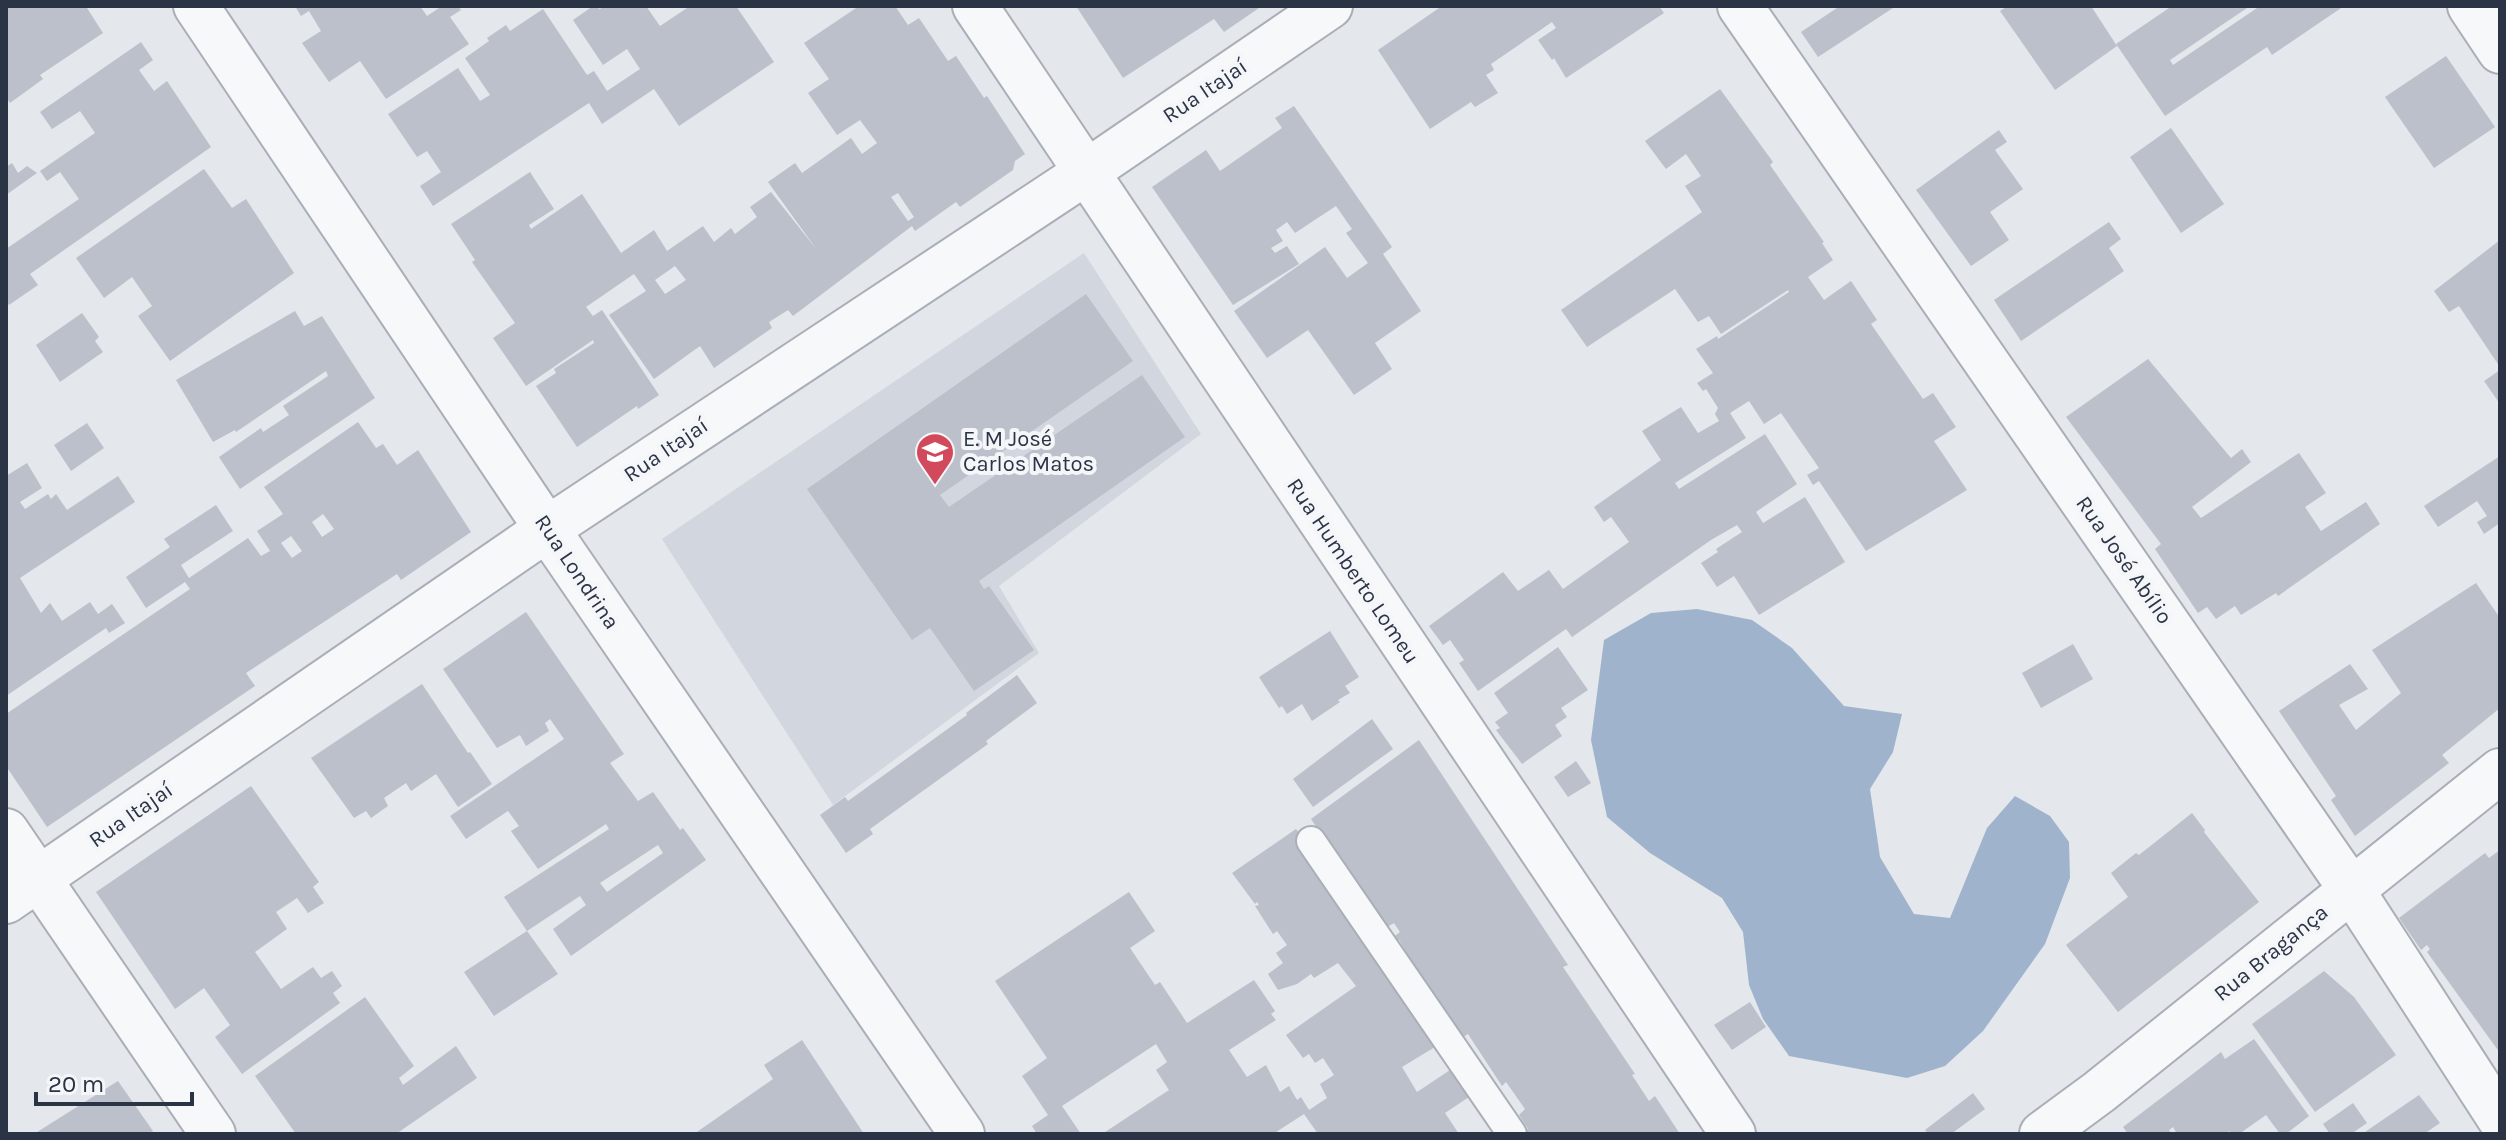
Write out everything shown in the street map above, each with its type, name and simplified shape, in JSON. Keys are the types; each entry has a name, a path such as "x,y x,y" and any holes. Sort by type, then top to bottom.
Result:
{"street":[{"name":"Rua Londrina","path":"196,6 547,529 962,1134"},
{"name":"Rua Humberto Lomeu","path":"975,6 1733,1134"},
{"name":"Rua Itajaí","path":"22,890 547,529 1085,173 1330,6"},
{"name":"Rua José Abílio","path":"1740,6 2351,889 2500,1119"},
{"path":"2470,6 2500,51"},
{"name":"Rua Bragança","path":"2042,1134 2099,1092 2500,771"},
{"path":"6,831 22,890 213,1134"}],"lane":[{"path":"1311,841 1512,1134"}],"shaded area":[{"name":"E. M José Carlos Matos","path":"1084,253 1201,434 999,586 1039,653 833,805 662,539"}],"water":[{"path":"1697,609 1752,620 1792,648 1844,706 1902,714 1893,752 1870,789 1880,857 1914,914 1950,918 1987,828 2015,796 2050,816 2069,842 2070,878 2045,944 1983,1031 1945,1066 1907,1078 1789,1056 1763,1019 1749,985 1743,932 1722,898 1650,853 1607,817 1591,740 1604,640 1651,613"}],"building":[{"path":"6,6 91,6 87,8 103,33 40,75 43,79 10,103 6,97"},
{"path":"295,6 420,6 427,16 442,6 458,6 461,10 450,17 469,44 386,99 360,61 329,82 302,43 321,31 309,11 301,16"},
{"path":"593,6 600,9 604,6 646,6 660,26 690,6 736,6 774,62 679,126 654,89 602,124 589,103 433,206 420,186 441,172 427,151 417,157 388,114 458,68 480,101 490,95 465,58 506,25 510,31 543,9 587,75 594,71 607,91 640,69 627,49 603,65 573,20"},
{"path":"859,6 895,6 908,25 919,18 948,61 956,56 1025,154 1015,161 1013,170 960,207 956,202 915,231 912,226 793,316 788,310 769,322 772,328 714,368 700,346 654,379 609,315 646,291 634,274 586,307 593,316 602,310 659,395 638,409 637,406 577,447 536,386 556,373 554,369 594,343 593,340 526,386 493,338 515,323 472,262 475,260 451,224 530,172 554,209 529,225 531,229 582,194 621,253 654,230 667,251 703,226 714,242 731,228 735,234 757,217 750,207 771,192 817,250 768,182 795,163 802,173 851,138 862,154 877,143 860,120 837,135 808,93 829,79 804,43","holes":["898,193 914,217 908,221 891,197","675,266 686,280 665,294 655,280"]},
{"path":"1076,6 1262,6 1224,32 1214,19 1123,78"},
{"path":"1442,6 1659,6 1664,13 1566,78 1538,40 1556,28 1552,22 1491,64 1494,70 1486,75 1498,93 1475,107 1471,102 1430,129 1378,50"},
{"path":"1840,6 1896,6 1818,57 1801,32"},
{"path":"2008,6 2091,6 2117,46 2055,90 2000,11"},
{"path":"2172,6 2250,6 2170,60 2173,65 2260,6 2344,6 2272,55 2267,47 2165,116 2116,44"},
{"path":"141,42 153,60 139,70 154,91 167,81 211,147 30,274 38,285 9,305 6,301 6,249 79,199 60,172 47,181 40,171 95,133 80,111 52,129 40,112"},
{"path":"2446,56 2495,127 2434,168 2385,97"},
{"path":"1720,89 1773,162 1770,165 1824,242 1833,260 1808,277 1824,300 1851,281 1877,320 1871,324 1923,399 1933,393 1956,427 1934,441 1967,490 1866,551 1819,481 1813,485 1807,475 1819,468 1781,413 1764,424 1749,401 1730,413 1746,438 1675,483 1679,489 1765,434 1797,484 1756,512 1763,523 1805,497 1845,562 1759,615 1734,576 1717,587 1701,563 1742,532 1737,525 1572,637 1566,629 1478,691 1459,663 1464,660 1450,640 1443,645 1429,626 1503,572 1518,591 1549,570 1563,589 1629,542 1611,517 1604,522 1594,507 1661,460 1642,431 1681,407 1698,433 1719,421 1715,414 1718,408 1706,389 1703,391 1697,383 1713,373 1696,349 1717,336 1718,339 1789,292 1721,334 1709,316 1698,322 1675,289 1587,347 1561,310 1702,212 1685,186 1701,176 1686,154 1666,169 1645,141"},
{"path":"1294,106 1392,247 1383,254 1421,311 1375,343 1392,369 1354,395 1308,330 1267,358 1234,311 1325,247 1347,278 1368,263 1346,233 1352,229 1336,206 1295,233 1287,222 1276,230 1283,241 1271,248 1275,253 1287,246 1299,264 1233,305 1152,187 1206,150 1220,171 1282,128 1275,118"},
{"path":"2171,128 2224,204 2181,233 2130,157"},
{"path":"1999,130 2007,142 1995,150 2023,189 1990,212 2009,240 1971,266 1916,190"},
{"path":"12,163 18,173 27,166 37,173 6,195 6,167"},
{"path":"204,169 232,208 246,199 294,273 170,361 138,316 152,306 132,277 104,298 76,258"},
{"path":"2109,222 2121,239 2109,248 2124,271 2021,341 1994,300"},
{"path":"2500,240 2500,367 2459,306 2449,312 2434,291"},
{"path":"1086,294 1133,361 940,495 949,507 1142,375 1185,437 979,581 984,589 989,586 1034,650 974,691 930,628 912,640 807,489"},
{"path":"295,311 304,326 322,316 375,398 240,489 219,457 261,428 263,432 289,415 283,406 328,376 326,371 236,432 213,442 176,380"},
{"path":"82,313 99,337 95,341 103,352 60,382 36,345"},
{"path":"2148,359 2231,458 2242,449 2251,462 2192,507 2201,518 2299,453 2326,493 2305,507 2321,531 2366,502 2380,524 2278,596 2276,593 2241,615 2235,606 2216,619 2207,607 2198,613 2155,549 2161,544 2066,417"},
{"path":"2500,370 2500,404 2484,381"},
{"path":"358,422 376,448 383,444 397,465 418,450 471,532 401,580 397,574 246,673 255,686 47,827 6,766 6,714 190,589 185,582 146,608 126,577 170,547 164,539 216,505 233,531 181,565 189,578 248,538 261,556 270,551 257,531 283,514 264,487","holes":["323,514 334,529 322,537 312,522","291,536 302,551 292,558 281,543"]},
{"path":"87,423 104,448 71,471 54,445"},
{"path":"2500,456 2500,523 2484,534 2477,522 2487,516 2477,501 2438,527 2424,506"},
{"path":"27,463 42,488 20,502 25,509 48,494 51,499 56,494 67,510 118,476 135,502 20,578 41,613 50,603 62,621 90,602 98,614 112,604 125,623 109,633 106,628 6,696 6,476"},
{"path":"2476,583 2500,618 2500,708 2442,755 2449,763 2355,836 2331,800 2336,796 2279,711 2350,664 2368,689 2339,705 2356,730 2401,693 2372,650"},
{"path":"526,612 624,754 610,763 638,801 653,792 706,860 571,956 553,929 586,905 580,896 527,931 504,897 609,829 606,824 538,869 511,831 519,826 508,811 466,839 450,816 564,739 550,719 545,723 549,731 526,746 520,735 497,748 443,669","holes":["658,845 663,853 607,892 600,883"]},
{"path":"1330,631 1359,677 1345,686 1350,693 1312,721 1302,704 1287,714 1282,706 1279,708 1259,677"},
{"path":"2073,644 2093,679 2041,708 2022,673"},
{"path":"1558,647 1588,690 1561,708 1567,717 1555,725 1562,736 1522,764 1496,730 1500,728 1495,722 1508,713 1494,693"},
{"path":"1017,675 1037,703 986,741 988,744 870,829 873,834 846,853 820,815 845,797 848,801"},
{"path":"422,684 492,784 458,807 436,774 411,791 406,783 384,798 388,806 371,818 366,811 354,818 311,758"},
{"path":"1372,719 1393,749 1313,807 1293,779"},
{"path":"1419,740 1568,965 1563,967 1635,1074 1632,1075 1649,1101 1655,1096 1680,1134 1520,1134 1528,1129 1519,1115 1525,1109 1506,1082 1502,1086 1468,1034 1463,1037 1446,1013 1443,1015 1403,955 1406,952 1399,940 1394,943 1391,939 1400,932 1394,923 1384,929 1311,819"},
{"path":"1576,761 1591,783 1568,797 1554,777"},
{"path":"251,786 319,882 313,887 324,903 308,913 297,898 276,912 287,929 255,952 281,989 313,967 321,978 332,971 342,986 333,993 340,1003 242,1074 215,1037 230,1025 204,988 175,1009 96,892"},
{"path":"2192,813 2259,902 2118,1012 2066,945 2128,897 2111,873"},
{"path":"1296,829 1319,860 1309,865 1435,1047 1402,1067 1417,1092 1450,1070 1469,1097 1445,1113 1459,1134 1318,1134 1304,1114 1273,1134 1102,1134 1169,1090 1156,1070 1167,1062 1156,1044 1062,1106 1081,1134 1037,1134 1032,1126 1048,1115 1022,1076 1047,1058 995,981 1129,892 1155,931 1130,948 1155,985 1160,982 1187,1023 1254,980 1275,1011 1271,1014 1276,1020 1229,1050 1247,1077 1266,1065 1280,1092 1289,1086 1297,1100 1301,1097 1309,1110 1327,1098 1320,1084 1334,1075 1323,1058 1315,1063 1309,1054 1303,1058 1286,1035 1356,986 1338,963 1314,978 1311,974 1297,984 1278,990 1268,974 1283,963 1276,953 1287,945 1277,931 1273,934 1255,906 1259,905 1257,902 1255,904 1232,873"},
{"path":"2500,850 2500,1053 2427,952 2430,949 2427,945 2421,950 2399,918 2485,853 2489,858"},
{"path":"527,931 558,974 494,1016 464,972"},
{"path":"2324,971 2354,997 2396,1055 2315,1112 2252,1024"},
{"path":"365,997 414,1066 399,1078 403,1085 456,1046 477,1078 396,1134 296,1134 255,1076"},
{"path":"1750,1002 1766,1027 1732,1050 1714,1025"},
{"path":"2254,1039 2309,1116 2286,1134 2280,1134 2266,1115 2239,1134 2229,1131 2225,1134 2177,1134 2173,1127 2169,1130 2172,1134 2128,1134 2123,1127 2221,1052 2225,1059"},
{"path":"802,1040 864,1134 694,1134 773,1079 764,1065"},
{"path":"118,1081 153,1131 148,1134 34,1134"},
{"path":"1973,1093 1985,1109 1951,1134 1928,1134 1925,1130"},
{"path":"2419,1095 2440,1123 2424,1134 2362,1134"},
{"path":"2353,1103 2367,1123 2351,1134 2330,1134 2323,1124"}],"place":[{"name":"E. M José Carlos Matos","path":"935,486"}]}
